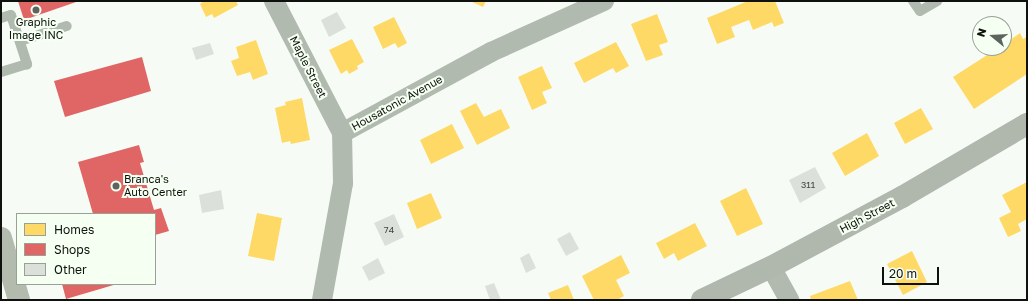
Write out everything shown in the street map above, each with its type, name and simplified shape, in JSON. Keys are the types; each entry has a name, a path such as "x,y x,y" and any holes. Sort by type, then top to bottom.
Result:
{"main road":[{"name":"High Street","path":"702,300 771,267 902,197 1027,124"},
{"path":"1,238 19,300"}],"street":[{"name":"Maple Street","path":"274,1 342,133"},
{"name":"Housatonic Avenue","path":"322,300 343,183 342,133 491,52 595,2"},
{"path":"771,267 789,300"}],"lane":[{"path":"913,1 920,11 937,1"},
{"path":"1,18 11,15 28,64 1,72"},
{"path":"20,41 67,26"}],"building: Homes":[{"path":"204,1 236,1 238,5 214,18 212,14 206,17 200,4"},
{"path":"470,1 486,1 483,7"},
{"path":"748,1 775,1 784,23 774,27 772,22 753,30 749,20 731,27 735,37 717,44 707,18"},
{"path":"657,14 668,42 659,45 663,55 646,61 631,24"},
{"path":"394,17 407,43 398,48 395,43 383,49 373,27"},
{"path":"1020,33 1023,39 1027,37 1027,74 974,109 953,77 986,56 1012,56 1012,38"},
{"path":"352,39 364,62 357,66 358,69 349,74 347,70 341,74 329,50"},
{"path":"256,40 268,74 253,80 250,72 237,76 231,61 239,58 236,47"},
{"path":"616,42 629,66 616,73 613,68 584,83 574,63"},
{"path":"542,66 552,88 542,92 547,103 532,110 518,77"},
{"path":"302,98 310,140 291,144 290,141 282,143 275,108 286,105 285,102"},
{"path":"476,103 484,117 501,109 510,128 477,145 460,111"},
{"path":"921,108 933,129 905,144 894,123"},
{"path":"452,124 464,148 431,164 420,140"},
{"path":"867,133 879,156 845,176 832,153"},
{"path":"1027,182 1027,219 1018,224 1021,231 1008,237 999,218 1011,212 1002,195"},
{"path":"746,188 763,224 737,236 720,201"},
{"path":"431,193 442,218 417,229 407,203"},
{"path":"257,213 282,218 274,261 248,256"},
{"path":"695,223 707,246 678,261 674,253 664,259 656,243"},
{"path":"912,251 927,282 903,295 887,264"},
{"path":"621,255 630,273 616,280 624,296 617,300 594,300 582,276"},
{"path":"850,281 858,300 811,300 810,296"},
{"path":"568,285 574,300 551,300 548,293"}],"building: Shops":[{"name":"Graphic Image INC","path":"18,1 79,1 24,20"},
{"path":"142,57 151,91 65,117 54,81"},
{"name":"Branca's Auto Center","path":"139,145 144,162 140,163 154,210 161,208 169,231 156,235 156,213 93,213 78,162"},
{"path":"62,285 114,285 66,299"}],"building: Other":[{"path":"337,12 346,28 329,37 321,20"},
{"path":"210,43 214,54 196,60 192,48"},
{"path":"815,167 826,188 800,203 789,180"},
{"path":"221,190 224,209 202,213 199,195"},
{"path":"394,214 404,237 385,246 374,223"},
{"path":"570,232 579,249 566,256 557,239"},
{"path":"529,253 536,268 526,273 520,258"},
{"path":"378,258 385,273 369,281 362,267"},
{"path":"494,283 501,300 490,300 485,286"}],"place":[{"name":"Graphic Image INC","path":"36,10"},
{"name":"Branca's Auto Center","path":"116,186"}]}
